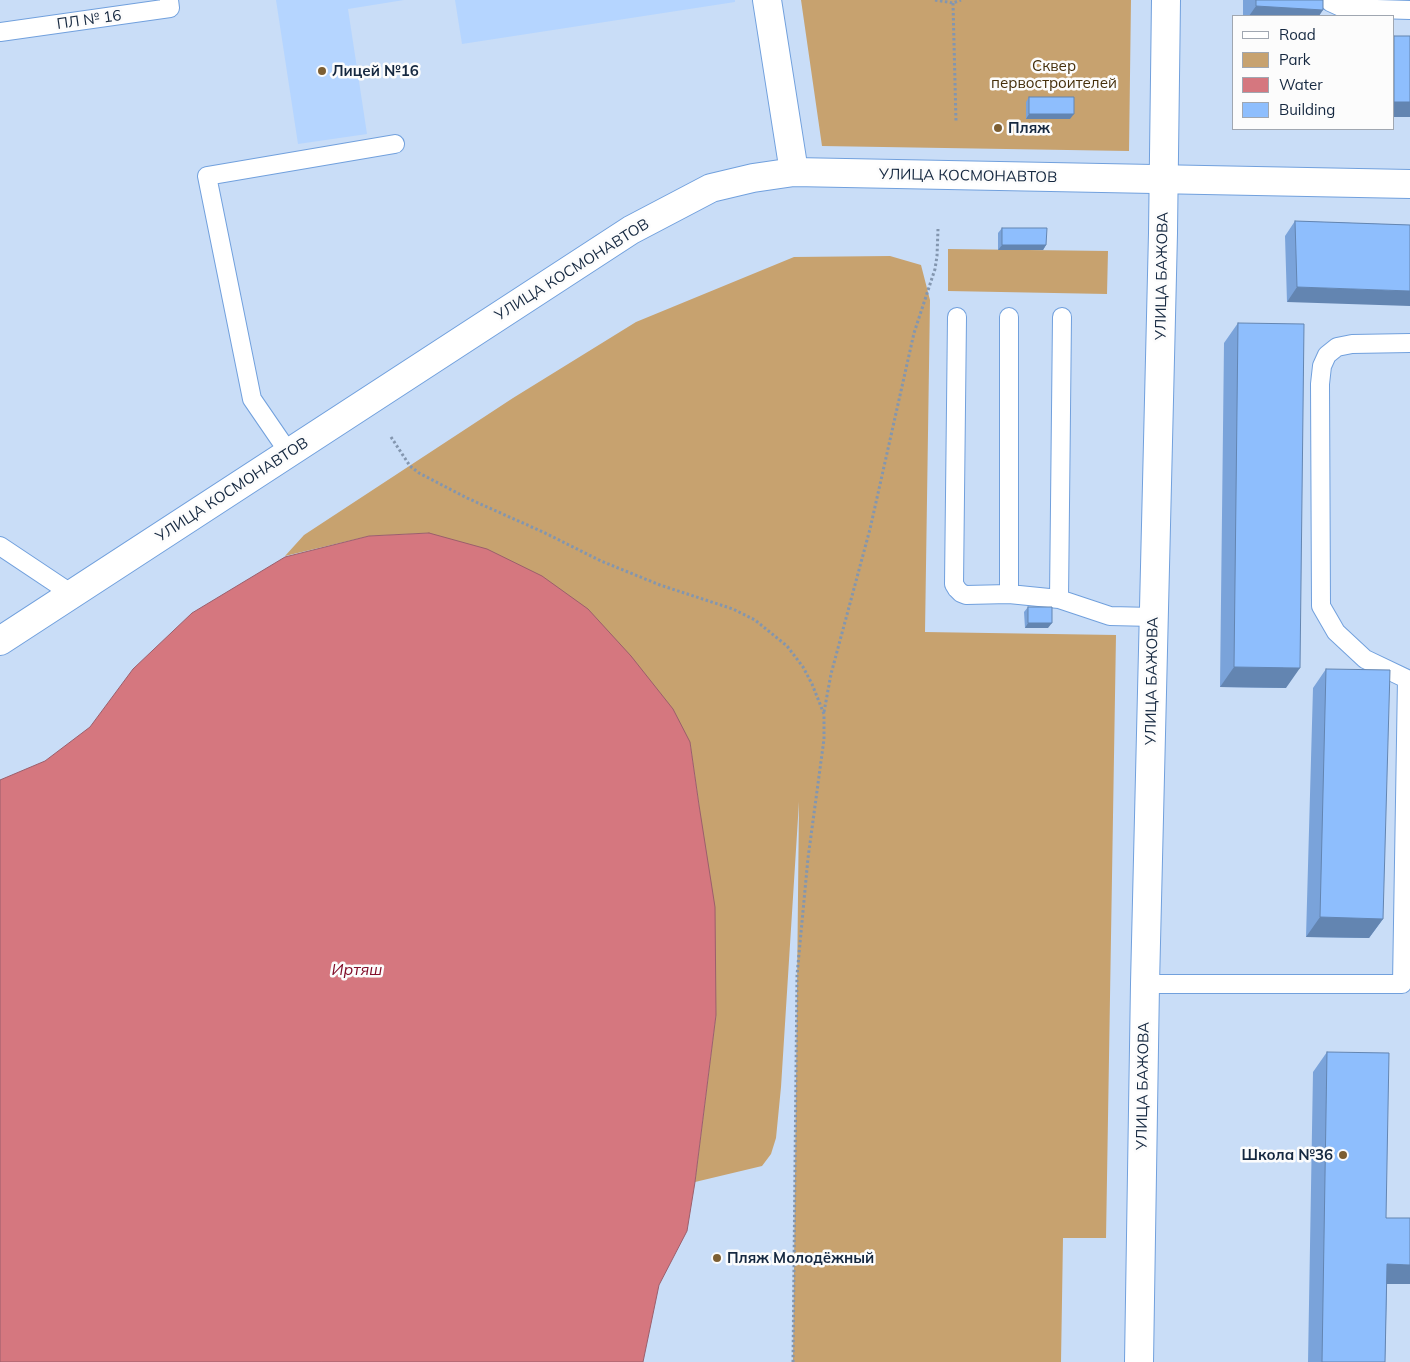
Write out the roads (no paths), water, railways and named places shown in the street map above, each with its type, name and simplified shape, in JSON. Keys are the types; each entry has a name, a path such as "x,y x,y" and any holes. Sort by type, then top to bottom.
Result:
{"street":[{"path":"767,0 794,172"},
{"name":"УЛИЦА БАЖОВА","path":"1140,1362 1145,984 1166,0"},
{"name":"УЛИЦА КОСМОНАВТОВ","path":"0,641 631,230 711,188 753,178 794,172 1410,184"}],"lane":[{"name":"ПЛ № 16","path":"0,32 170,8 169,0"},
{"path":"1329,0 1342,8 1410,10"},
{"path":"290,453 252,399 207,176 395,144"},
{"path":"1009,594 1010,316"},
{"path":"957,317 954,584 961,593 966,595 1009,594 1059,599 1110,616 1153,617"},
{"path":"1059,599 1062,317"},
{"path":"1145,984 1406,984 1409,679 1365,658 1336,632 1321,606 1320,384 1322,366 1327,354 1337,347 1352,344 1410,343"},
{"path":"0,546 72,594"}],"water":[{"name":"Иртяш","path":"429,533 487,549 542,576 588,609 631,656 673,709 690,742 715,907 716,1015 687,1231 659,1285 643,1362 0,1362 0,780 45,761 90,727 133,669 192,613 285,557 369,536"}],"place":[{"name":"Лицей №16","path":"322,71"},
{"name":"Пляж","path":"998,128"},
{"name":"Школа №36","path":"1343,1155"},
{"name":"Пляж Молодёжный","path":"717,1258"}],"park label":[{"name":"Сквер первостроителей","path":"1054,74"}]}
